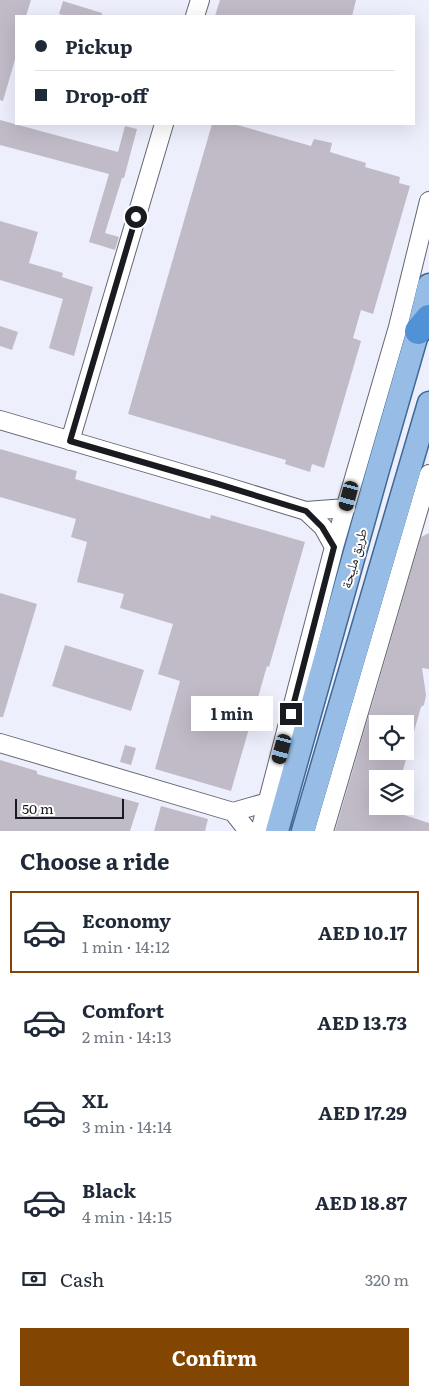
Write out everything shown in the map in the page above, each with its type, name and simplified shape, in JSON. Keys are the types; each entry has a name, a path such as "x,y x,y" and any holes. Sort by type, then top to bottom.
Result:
{"main road":[{"name":"طريق مليحة","path":"276,831 377,473 424,324 429,285"},
{"name":"طريق مليحة","path":"303,831 429,403"}],"street":[{"path":"195,15 200,0"},
{"path":"70,441 164,125"},
{"path":"260,831 334,547 398,327 429,202"},
{"path":"0,420 306,511 346,508"},
{"path":"324,831 422,521 429,474"},
{"path":"306,511 322,527 334,547"},
{"path":"0,743 233,812 268,802"},
{"path":"233,812 248,831"}],"building":[{"path":"0,0 31,0 26,15 15,15 15,59 3,101 0,100"},
{"path":"220,0 356,0 352,15 215,15"},
{"path":"63,1 102,13 102,15 63,15 59,14"},
{"path":"0,120 118,152 125,126 137,129 124,178 122,178 105,233 119,237 115,250 89,242 109,174 0,145"},
{"path":"212,125 238,125 311,146 314,139 332,143 330,152 366,163 365,167 400,177 399,183 410,186 373,314 361,310 353,338 361,341 324,468 312,464 310,472 285,464 286,460 128,414"},
{"path":"0,221 38,232 29,263 63,273 62,277 93,287 74,356 49,348 63,299 0,280"},
{"path":"0,326 18,332 12,350 0,346"},
{"path":"0,449 77,471 75,479 210,519 211,515 305,542 231,791 155,769 180,681 158,674 173,624 120,608 124,594 77,582 87,542 71,537 76,519 0,497"},
{"path":"429,533 429,669 422,668 426,695 424,705 421,707 414,732 414,715 369,715 369,760 406,760 403,770 369,770 369,815 404,815 429,823 429,831 335,831 421,537"},
{"path":"0,593 37,604 3,717 0,717"},
{"path":"65,645 144,670 131,711 52,686"},
{"path":"125,745 136,748 131,765 120,762"},
{"path":"0,760 37,771 37,774 139,803 130,831 0,831"},
{"path":"161,806 208,819 205,831 154,831"}],"route":[{"path":"136,217 70,441 306,511 322,527 334,547 291,714"}]}
